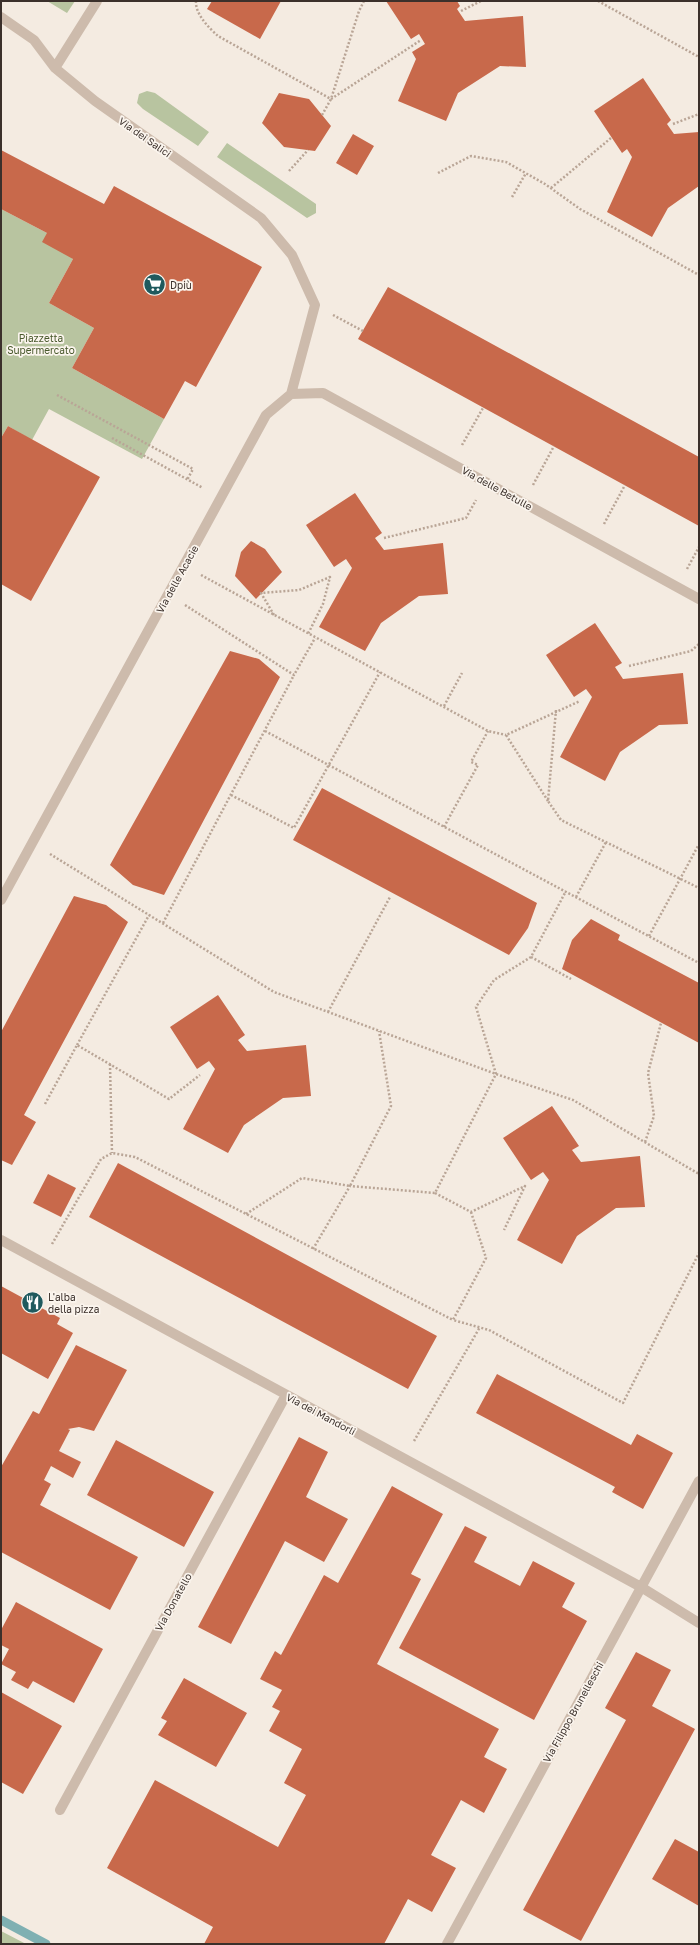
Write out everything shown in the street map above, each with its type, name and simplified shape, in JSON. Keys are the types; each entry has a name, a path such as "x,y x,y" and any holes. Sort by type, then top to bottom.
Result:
{"street":[{"path":"55,68 97,1"},
{"name":"Via dei Salici","path":"1,17 34,40 55,68 95,101 261,218 292,255 315,305 291,394"},
{"name":"Via delle Betulle","path":"291,394 323,393 699,599"},
{"name":"Via delle Acacie","path":"1,900 266,415 291,394"},
{"name":"Via dei Mandorli","path":"1,1240 641,1587 699,1623"},
{"name":"Via Donatello","path":"60,1810 286,1395"},
{"name":"Via Filippo Brunelleschi","path":"447,1944 699,1481"}],"path":[{"path":"196,1 199,12 207,26 218,36 331,99"},
{"path":"322,115 331,99 359,11 364,1"},
{"path":"461,11 481,1"},
{"path":"598,1 699,57"},
{"path":"331,99 421,40"},
{"path":"673,124 699,114"},
{"path":"551,188 611,138"},
{"path":"289,171 308,150"},
{"path":"438,173 471,156 506,162 551,188 580,209 699,275"},
{"path":"512,197 526,174"},
{"path":"338,318 363,331"},
{"path":"57,395 193,469 187,480"},
{"path":"471,428 483,408"},
{"path":"112,438 221,499"},
{"path":"543,467 554,446"},
{"path":"384,538 466,518 485,482"},
{"path":"614,505 625,485"},
{"path":"696,551 699,547"},
{"path":"184,566 488,731 506,735 556,710 580,701"},
{"path":"274,616 261,593 299,590 330,577 323,604 308,634"},
{"path":"168,595 294,675"},
{"path":"162,923 315,638"},
{"path":"629,666 691,651 699,644"},
{"path":"231,795 294,828 380,672"},
{"path":"444,706 462,673"},
{"path":"548,801 556,710"},
{"path":"265,731 699,963"},
{"path":"444,827 478,765 470,762 488,731"},
{"path":"506,735 561,820 699,888"},
{"path":"576,897 606,842"},
{"path":"32,843 274,992 496,1074 573,1100 699,1174"},
{"path":"649,936 698,846"},
{"path":"435,1193 496,1074 476,1007 494,980 531,957 566,891"},
{"path":"328,1012 390,897"},
{"path":"45,1104 148,915"},
{"path":"531,957 571,979"},
{"path":"645,1142 654,1116 648,1073 661,1023"},
{"path":"313,1249 350,1186 391,1106 379,1031"},
{"path":"77,1045 169,1099 200,1075"},
{"path":"110,1064 112,1153"},
{"path":"42,1262 101,1159 112,1153 135,1157 453,1320 489,1330 623,1403 699,1253"},
{"path":"246,1214 302,1178 350,1186 435,1193 471,1212 486,1258 453,1320"},
{"path":"471,1212 525,1186 504,1230"},
{"path":"404,1458 480,1327"}],"green space":[{"path":"47,1 75,1 67,13"},
{"path":"147,91 155,93 209,132 198,146 143,109 137,103 139,94"},
{"path":"227,143 316,204 316,213 307,218 217,157"},
{"name":"Piazzetta Supermercato","path":"1,209 47,233 73,259 49,303 94,328 72,368 164,419 142,459 49,409 32,440 8,426 1,438"},
{"path":"1,1931 26,1944 1,1944"}],"building":[{"path":"212,1 281,1 260,39 207,9"},
{"path":"386,1 457,1 460,6 457,9 465,21 523,16 526,67 500,66 458,93 446,121 398,101 416,59 412,52 425,44 419,34 411,39"},
{"path":"643,78 671,120 667,124 674,134 699,132 699,186 668,208 652,237 607,212 632,157 627,149 622,153 594,111"},
{"path":"279,93 309,99 331,126 315,151 284,147 262,123"},
{"path":"353,134 374,146 357,175 336,163"},
{"name":"Dpiù","path":"1,150 104,204 114,186 262,267 196,387 185,381 164,419 72,368 94,328 49,303 73,259 42,242 47,233 1,209"},
{"path":"388,287 699,457 699,526 358,339"},
{"path":"8,426 100,477 31,601 1,584 1,438"},
{"path":"355,493 382,533 375,538 384,550 443,543 448,594 419,596 381,623 365,651 319,627 352,568 346,559 334,567 306,525"},
{"path":"251,541 265,549 282,572 256,599 235,576 241,552"},
{"path":"595,623 622,663 615,667 623,679 683,673 688,724 659,725 620,752 605,781 560,757 592,697 586,689 574,697 546,655"},
{"path":"230,651 259,659 280,677 164,895 133,885 110,865"},
{"path":"322,788 537,903 528,928 509,955 293,840"},
{"path":"74,896 106,905 128,922 24,1115 36,1122 12,1165 1,1160 1,1032"},
{"path":"591,919 620,935 618,940 699,983 699,1043 562,969 572,940"},
{"path":"218,995 245,1035 238,1040 247,1051 306,1045 311,1096 283,1098 244,1125 228,1153 183,1129 215,1069 209,1061 197,1069 170,1027"},
{"path":"552,1106 579,1146 572,1150 581,1162 640,1156 645,1207 616,1208 577,1236 562,1264 517,1240 549,1180 543,1172 531,1180 503,1138"},
{"path":"118,1163 437,1336 408,1389 89,1217"},
{"path":"48,1174 76,1188 61,1217 33,1203"},
{"path":"1,1286 60,1318 57,1324 73,1333 48,1379 1,1353"},
{"path":"76,1345 127,1370 94,1431 79,1427 68,1429 70,1430 59,1451 81,1462 73,1478 51,1466 44,1480 51,1484 40,1505 138,1557 110,1610 1,1552 1,1467 33,1411 39,1414"},
{"path":"497,1374 631,1445 637,1434 673,1453 643,1509 612,1492 615,1487 476,1413"},
{"path":"299,1437 328,1452 306,1497 348,1519 324,1562 285,1541 231,1644 198,1627"},
{"path":"116,1440 214,1492 184,1547 87,1495"},
{"path":"392,1486 443,1514 411,1574 421,1579 377,1664 499,1729 484,1757 507,1769 484,1813 461,1800 431,1855 456,1868 432,1912 408,1899 384,1944 204,1944 213,1927 107,1868 155,1780 278,1847 306,1795 284,1783 302,1749 269,1731 280,1711 272,1707 282,1690 260,1679 275,1651 281,1655 324,1575 338,1583"},
{"path":"465,1526 487,1537 474,1562 520,1586 533,1561 575,1583 562,1607 587,1621 534,1720 399,1648"},
{"path":"16,1602 103,1649 74,1703 33,1681 28,1689 11,1680 16,1672 1,1664 9,1649 1,1645 1,1630"},
{"path":"636,1652 671,1670 652,1706 695,1729 581,1941 523,1910 626,1720 605,1708"},
{"path":"184,1678 247,1713 216,1767 158,1735 167,1721 161,1718"},
{"path":"1,1692 62,1726 23,1794 1,1782"},
{"path":"675,1839 699,1852 699,1906 652,1879"}],"waterway":[{"path":"1,1920 46,1944"}],"place":[{"name":"Dpiù","path":"155,285"},
{"name":"L'alba della pizza","path":"32,1303"}]}
